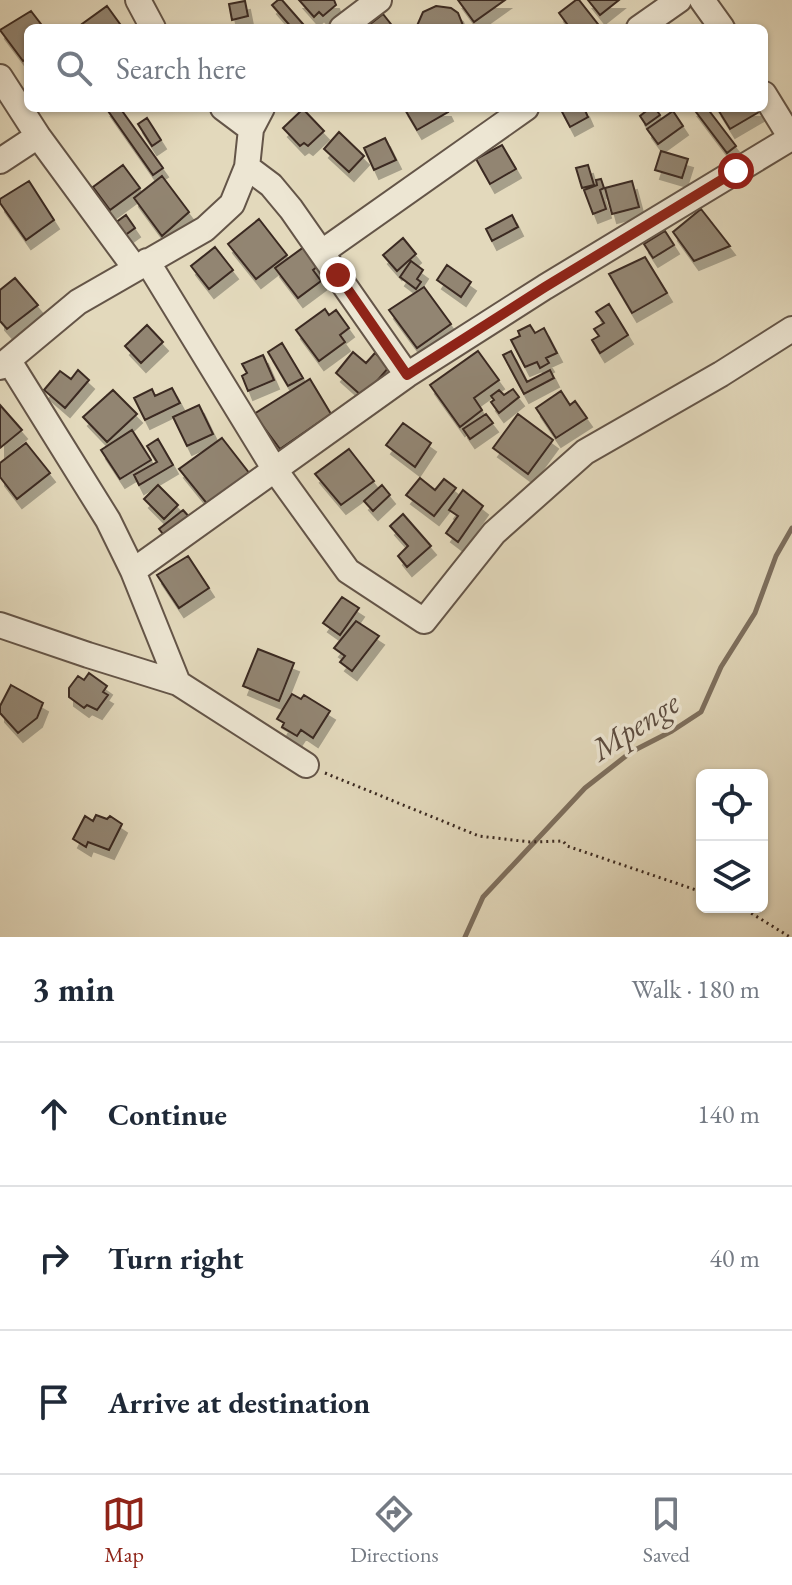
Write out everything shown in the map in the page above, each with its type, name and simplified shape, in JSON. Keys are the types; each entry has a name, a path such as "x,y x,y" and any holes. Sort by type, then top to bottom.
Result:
{"street":[{"path":"138,0 151,24"},
{"path":"645,24 679,0"},
{"path":"702,0 719,24"},
{"path":"347,24 372,2"},
{"path":"0,77 38,136 141,264 275,470 348,571 424,621 494,533 585,452 721,374 792,329"},
{"path":"133,571 407,375 545,287 792,139 768,100"},
{"path":"178,683 133,571 108,520 4,364 78,302 205,229 232,204 247,167 257,118 237,112"},
{"path":"322,252 520,112"},
{"path":"0,161 38,136"},
{"path":"247,167 271,185 322,252 407,375"},
{"path":"0,625 178,683 306,765"}],"path":[{"path":"306,765 479,836 530,842 563,841 567,846 696,890"},
{"path":"751,913 790,937"}],"building":[{"path":"282,0 303,24 289,24 272,5"},
{"path":"299,0 334,0 336,5 323,16 319,12 314,17"},
{"path":"458,0 505,0 474,22"},
{"path":"579,0 598,24 567,24 559,13"},
{"path":"588,0 619,0 600,15"},
{"path":"245,1 248,16 232,20 229,4"},
{"path":"107,6 120,24 82,24"},
{"path":"436,6 451,8 458,13 462,24 418,24 423,12"},
{"path":"31,11 41,24 24,24 23,61 0,30"},
{"path":"383,14 391,24 370,24"},
{"path":"109,112 123,112 163,168 153,175"},
{"path":"300,112 306,112 324,131 308,146 304,143 300,146 283,128"},
{"path":"406,112 448,112 417,130"},
{"path":"562,112 586,112 588,117 570,127"},
{"path":"645,112 658,112 660,115 646,125 640,116"},
{"path":"672,112 683,126 658,144 647,129"},
{"path":"696,112 710,112 736,146 727,153"},
{"path":"719,112 759,112 730,129"},
{"path":"147,118 161,140 152,146 138,124"},
{"path":"339,132 364,156 349,172 324,149"},
{"path":"385,138 396,160 374,170 364,148"},
{"path":"502,145 516,169 490,184 476,159"},
{"path":"661,151 688,159 682,178 655,170"},
{"path":"123,165 140,188 110,210 93,187"},
{"path":"588,165 594,185 582,188 576,168"},
{"path":"162,176 189,212 162,236 134,198"},
{"path":"601,179 604,188 600,190 606,209 593,214 584,190 597,185 596,180"},
{"path":"29,181 54,220 26,240 0,199"},
{"path":"632,181 639,207 612,214 605,188"},
{"path":"701,209 730,246 694,261 673,232"},
{"path":"126,215 135,228 124,236 115,223"},
{"path":"512,215 518,227 492,241 486,229"},
{"path":"259,219 287,255 256,279 228,244"},
{"path":"665,231 674,245 653,258 644,244"},
{"path":"403,238 416,254 397,271 383,255"},
{"path":"308,244 322,263 313,270 321,281 298,298 275,268"},
{"path":"215,247 233,270 209,289 191,266"},
{"path":"645,257 667,293 632,313 609,274"},
{"path":"411,261 423,270 417,279 421,282 416,289 400,277"},
{"path":"447,265 471,282 461,297 437,280"},
{"path":"15,278 38,305 7,329 0,321 0,290"},
{"path":"424,287 451,324 417,348 389,310"},
{"path":"609,304 628,335 600,353 592,340 599,336 594,329 604,323 596,312"},
{"path":"325,309 329,315 336,310 349,328 340,335 345,342 319,361 296,330"},
{"path":"147,325 163,342 141,363 125,346"},
{"path":"530,325 535,333 544,328 557,353 546,358 549,363 540,368 537,362 525,367 511,340 520,336 518,331"},
{"path":"282,343 303,378 288,386 268,352"},
{"path":"478,351 499,380 474,398 482,410 460,427 430,385"},
{"path":"511,351 527,382 550,370 554,378 524,394 503,355"},
{"path":"353,352 366,363 375,353 390,366 363,397 336,373"},
{"path":"263,355 274,380 248,391 242,376 247,373 242,364"},
{"path":"78,370 89,380 65,408 44,390 60,371 71,379"},
{"path":"310,379 331,414 280,449 254,414"},
{"path":"172,388 180,403 145,420 134,398 152,389 155,396"},
{"path":"513,389 519,397 499,413 491,402 494,400 491,396 499,390 504,395"},
{"path":"113,390 137,414 107,442 83,417"},
{"path":"561,391 570,405 575,401 587,418 556,438 536,408"},
{"path":"0,405 22,430 0,448"},
{"path":"199,405 213,434 187,446 173,417"},
{"path":"486,414 493,423 470,439 463,429"},
{"path":"518,414 553,440 528,474 493,448"},
{"path":"403,423 431,443 415,467 386,445"},
{"path":"132,430 151,460 120,479 101,450"},
{"path":"222,438 250,474 208,505 179,469"},
{"path":"158,439 173,465 139,485 134,475 157,462 147,446"},
{"path":"26,443 50,473 17,499 0,477 0,463"},
{"path":"349,449 374,481 341,505 315,474"},
{"path":"420,478 435,490 444,479 456,488 434,516 406,495"},
{"path":"158,485 178,505 164,519 144,499"},
{"path":"382,485 390,495 373,511 364,501"},
{"path":"463,490 483,506 458,542 446,533 458,516 449,510"},
{"path":"183,510 191,519 167,539 159,529"},
{"path":"403,514 431,546 407,567 398,556 408,546 390,526"},
{"path":"188,556 209,588 179,608 157,575"},
{"path":"342,597 359,608 340,635 323,623"},
{"path":"356,621 379,636 352,671 340,662 345,656 334,648"},
{"path":"258,649 294,663 279,701 243,686"},
{"path":"89,673 107,686 103,692 108,695 97,710 87,705 84,708 69,697 69,688 78,676 84,680"},
{"path":"11,685 43,703 37,718 18,733 0,713 0,706"},
{"path":"292,694 301,699 304,695 330,711 313,738 301,730 297,736 282,727 284,723 277,719"},
{"path":"96,815 107,819 110,816 122,824 109,850 88,842 86,847 73,839 85,816 93,821"}],"waterway":[{"name":"Mpenge","path":"465,937 483,897 585,788 631,752 701,712 721,667 755,613 776,556 792,528"}],"route":[{"path":"338,275 407,375 736,171"}]}
